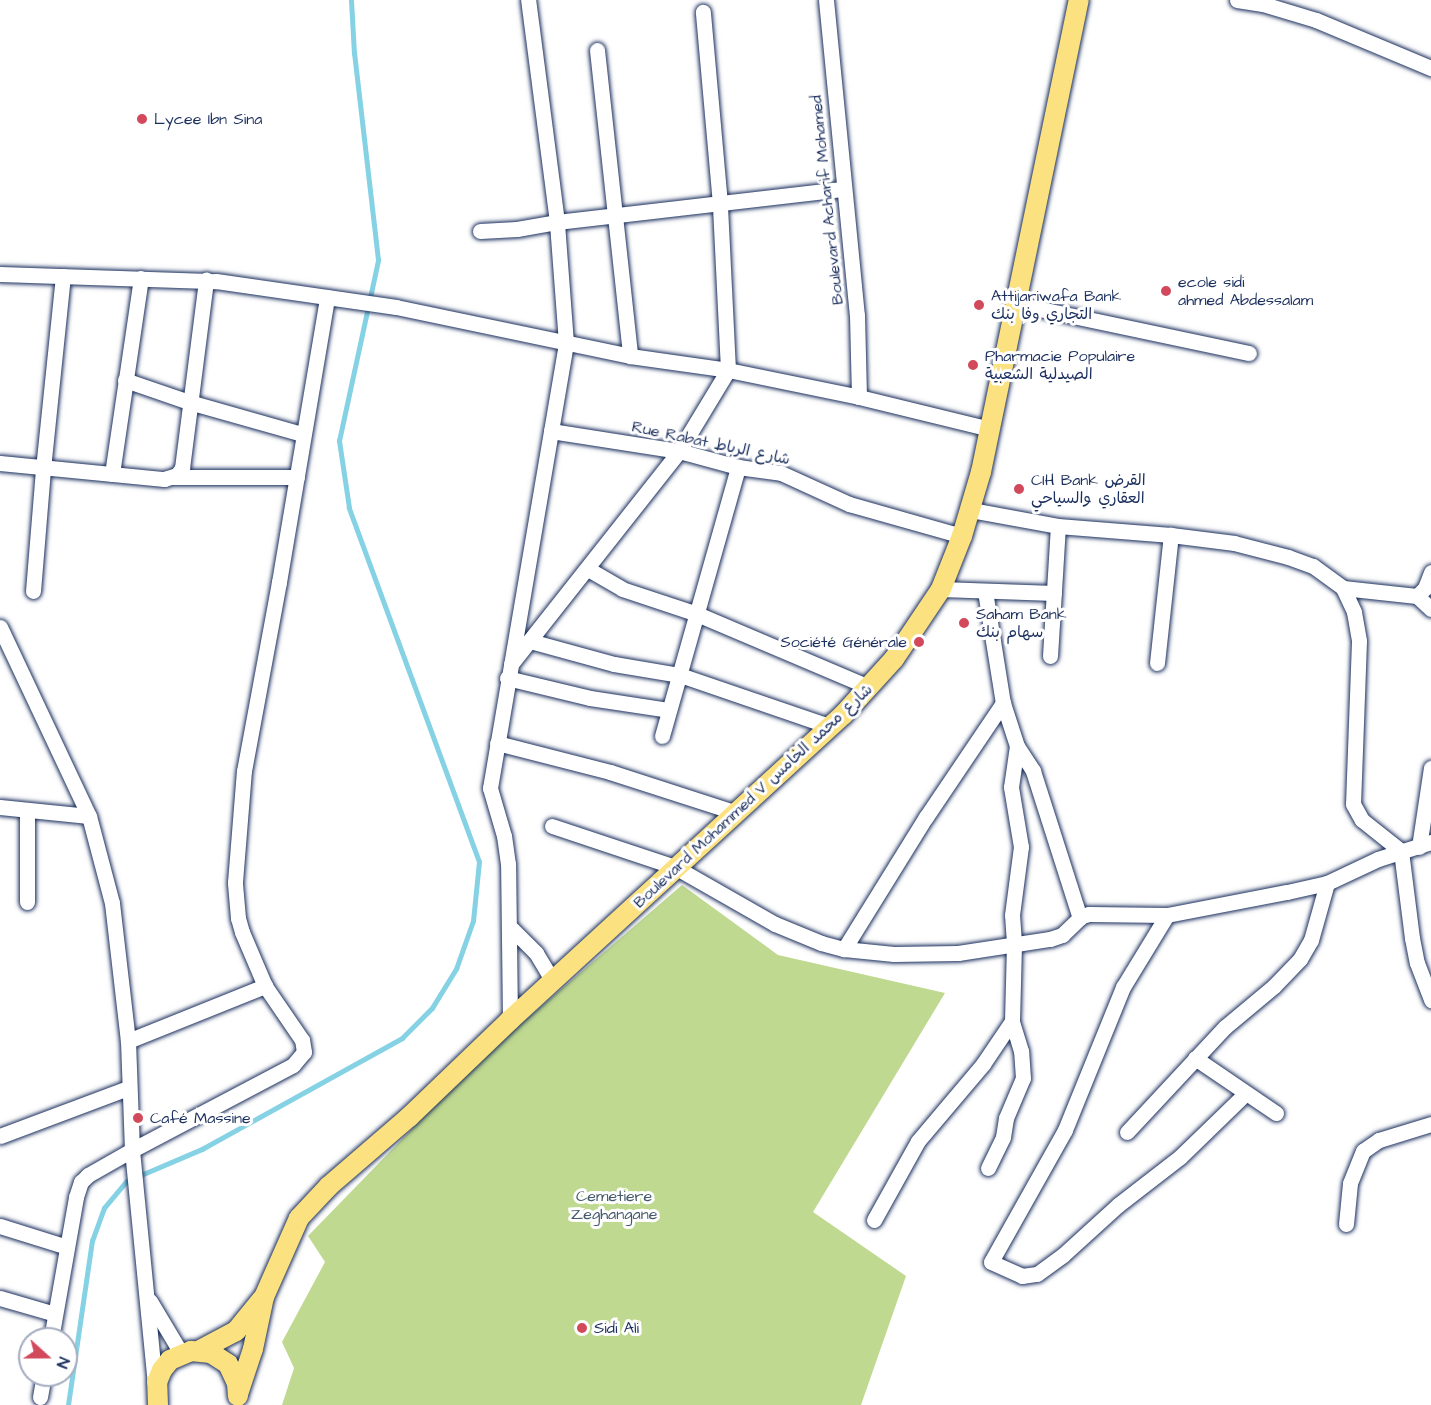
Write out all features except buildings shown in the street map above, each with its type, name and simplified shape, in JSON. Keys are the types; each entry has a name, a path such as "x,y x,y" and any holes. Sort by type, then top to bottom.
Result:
{"main road":[{"name":"Boulevard Mohammed V شارع محمد الخامس","path":"237,1399 253,1348 264,1297 291,1230 308,1208 410,1117 510,1020 830,726 869,687 904,645 941,589 971,510 990,429 1079,0"},
{"name":"Boulevard Mohammed V شارع محمد الخامس","path":"157,1400 162,1370 191,1352 236,1331 264,1297"},
{"path":"191,1352 211,1353 228,1364 234,1373 237,1399"}],"street":[{"path":"510,1020 507,851 490,788 566,343 557,222 528,0"},
{"name":"Boulevard Acharif Mohamed","path":"826,0 857,315 859,398"},
{"path":"1237,0 1263,4 1317,20 1431,68"},
{"path":"508,672 679,451 728,370 720,204 703,12"},
{"path":"597,50 617,217 630,356"},
{"path":"480,231 517,229 557,222 617,217 844,189"},
{"path":"0,274 207,280 348,300 492,326 630,356 728,370 990,429"},
{"path":"33,591 63,276"},
{"path":"112,474 141,278"},
{"path":"172,477 182,468 207,280"},
{"path":"53,1327 76,1197 81,1182 88,1175 293,1065 304,1049 302,1040 265,986 238,918 235,882 237,832 244,771 327,297"},
{"path":"1016,304 1249,353"},
{"path":"126,380 189,402 302,434"},
{"name":"Rue Rabat شارع الرباط","path":"551,431 679,451 738,467 781,473 849,504 962,536"},
{"path":"0,464 164,479 172,477 297,477"},
{"path":"662,736 738,467"},
{"path":"971,510 1058,526 1171,535 1234,543 1313,566 1343,588 1354,612 1359,641 1353,804 1362,820 1401,851 1417,963 1431,1000"},
{"path":"1050,656 1058,526"},
{"path":"1157,663 1171,535"},
{"path":"588,568 622,590 697,615 869,687"},
{"path":"1417,596 1425,588 1431,572"},
{"path":"1343,588 1417,596 1431,609"},
{"path":"941,589 1054,593"},
{"path":"985,591 1003,703 1017,746 1033,771 1080,918"},
{"path":"0,627 89,816 112,903 128,1041 132,1153 157,1400"},
{"path":"530,641 614,664 680,675 830,726"},
{"path":"508,672 590,698 668,710"},
{"path":"844,949 926,817 1003,703"},
{"path":"497,743 610,772 737,813"},
{"path":"988,1168 1023,1078 1021,1051 1012,1021 1014,943 1012,905 1021,847 1011,787 1017,746"},
{"path":"552,826 675,867 775,924 844,949 894,954 934,954 1056,938 1070,929 1080,918 1089,914 1167,915 1328,884 1401,851 1425,844 1431,768"},
{"path":"0,807 89,816"},
{"path":"27,810 27,902"},
{"path":"1127,1132 1225,1027 1274,986 1300,959 1311,940 1328,884"},
{"path":"1167,915 1123,987 1065,1130 991,1262 1022,1276 1037,1274 1063,1255 1118,1204 1180,1156 1245,1094"},
{"path":"510,927 536,953 553,981"},
{"path":"128,1041 265,986"},
{"path":"874,1220 918,1141 983,1064 1012,1021"},
{"path":"1195,1058 1276,1113"},
{"path":"0,1136 129,1088"},
{"path":"1346,1224 1350,1184 1363,1151 1378,1140 1431,1124"},
{"path":"0,1226 67,1248"},
{"path":"145,1290 161,1323 191,1352"},
{"path":"0,1298 55,1314"},
{"path":"40,1397 42,1387"}],"green space":[{"name":"Cemetiere Zeghangane","path":"682,885 778,955 945,993 813,1212 906,1276 861,1405 282,1405 294,1368 282,1342 325,1262 308,1236 478,1061"}],"waterway":[{"path":"68,1405 92,1241 104,1208 127,1181 202,1149 402,1038 432,1008 456,969 473,921 479,862 349,508 339,441 378,260 354,54 351,0"}],"place":[{"name":"Lycee Ibn Sina","path":"142,119"},
{"name":"ecole sidi ahmed Abdessalam","path":"1166,291"},
{"name":"Attijariwafa Bank التجاري وفا بنك","path":"979,305"},
{"name":"Pharmacie Populaire الصيدلية الشعبية","path":"973,365"},
{"name":"CIH Bank القرض العقاري والسياحي","path":"1019,489"},
{"name":"Saham Bank سهام بنك","path":"964,623"},
{"name":"Société Générale","path":"919,642"},
{"name":"Café Massine","path":"138,1118"},
{"name":"Sidi Ali","path":"582,1328"}]}
